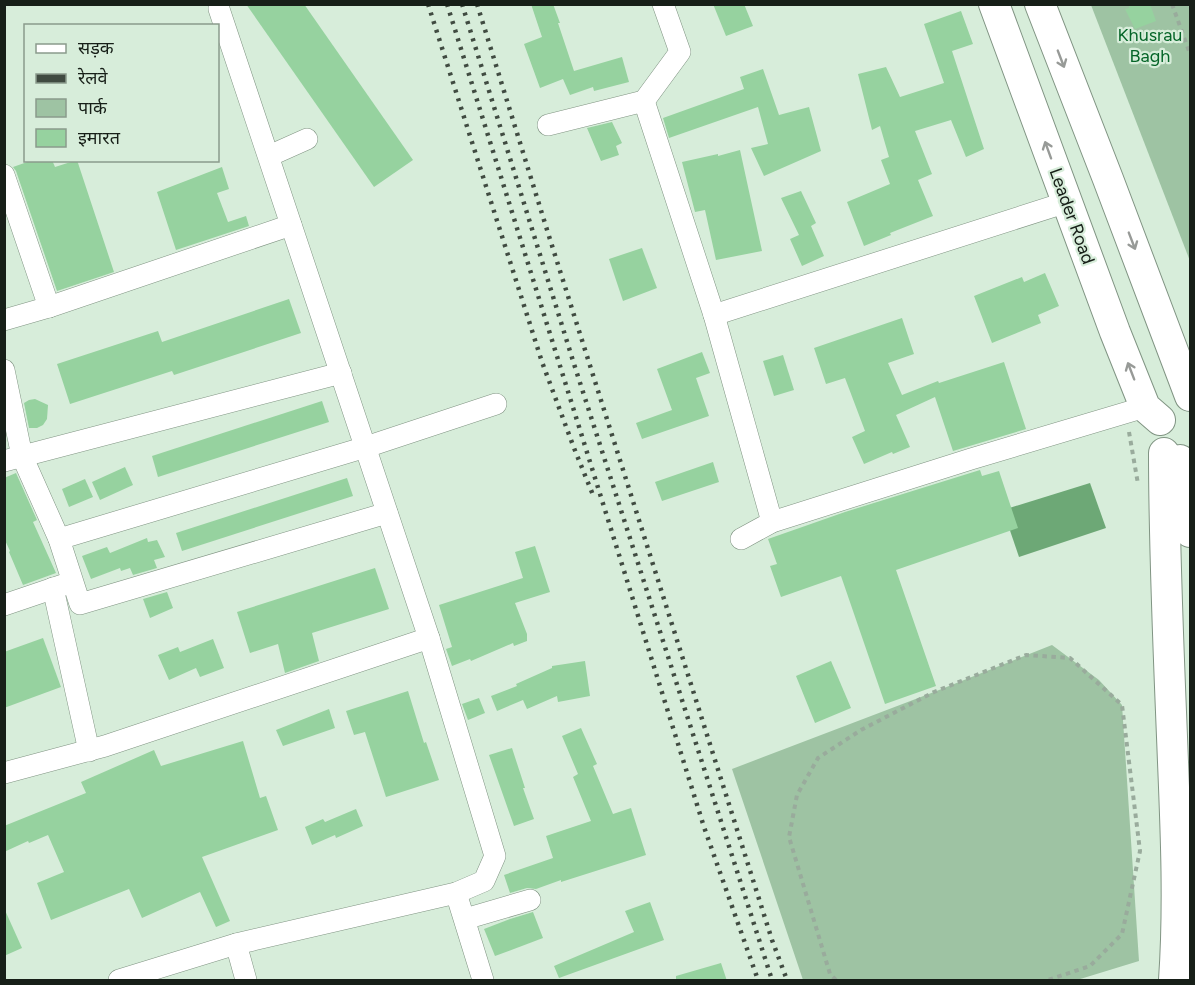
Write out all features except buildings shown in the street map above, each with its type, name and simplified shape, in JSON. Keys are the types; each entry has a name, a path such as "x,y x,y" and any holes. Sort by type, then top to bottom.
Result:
{"main road":[{"name":"Leader Road","path":"994,4 1067,202 1152,414 1159,446 1178,457"},
{"path":"1040,4 1191,396"},
{"path":"1152,414 1166,414 1182,408 1191,410"},
{"path":"1178,457 1188,485 1191,532"},
{"path":"1174,981 1176,837 1165,569 1178,457"}],"street":[{"path":"548,125 644,101 680,52 663,4"},
{"path":"119,981 236,944 456,893 484,881 495,855 429,638 219,9"},
{"path":"644,101 714,315 772,522"},
{"path":"269,156 307,139"},
{"path":"4,175 49,307"},
{"path":"714,315 1067,202"},
{"path":"4,320 291,225"},
{"path":"4,370 13,459 59,539 63,585 89,750"},
{"path":"13,459 341,373"},
{"path":"59,539 366,447 496,404"},
{"path":"741,539 772,522 971,459 1152,414"},
{"path":"63,585 80,604 387,513"},
{"path":"4,605 63,585"},
{"path":"4,773 117,742 429,638"},
{"path":"456,893 483,981"},
{"path":"465,919 530,900"},
{"path":"236,944 246,981"}],"path":[{"path":"1172,4 1191,54"},
{"path":"836,981 830,974 789,837 797,795 818,758 861,730 934,692 1026,655 1070,658 1122,705 1140,851 1122,934 1090,966 1048,981"}],"green space":[{"name":"Khusrau Bagh","path":"1091,5 1190,5 1190,261"},
{"path":"1052,645 1099,680 1122,705 1139,961 1077,980 803,980 732,769"}],"shaded area":[{"path":"1090,483 1106,528 1019,557 1003,510"}],"railway":[{"path":"428,4 542,362 593,495"},
{"path":"447,4 704,827 758,980"},
{"path":"462,4 574,364 772,980"},
{"path":"477,4 772,940 787,980"}]}
